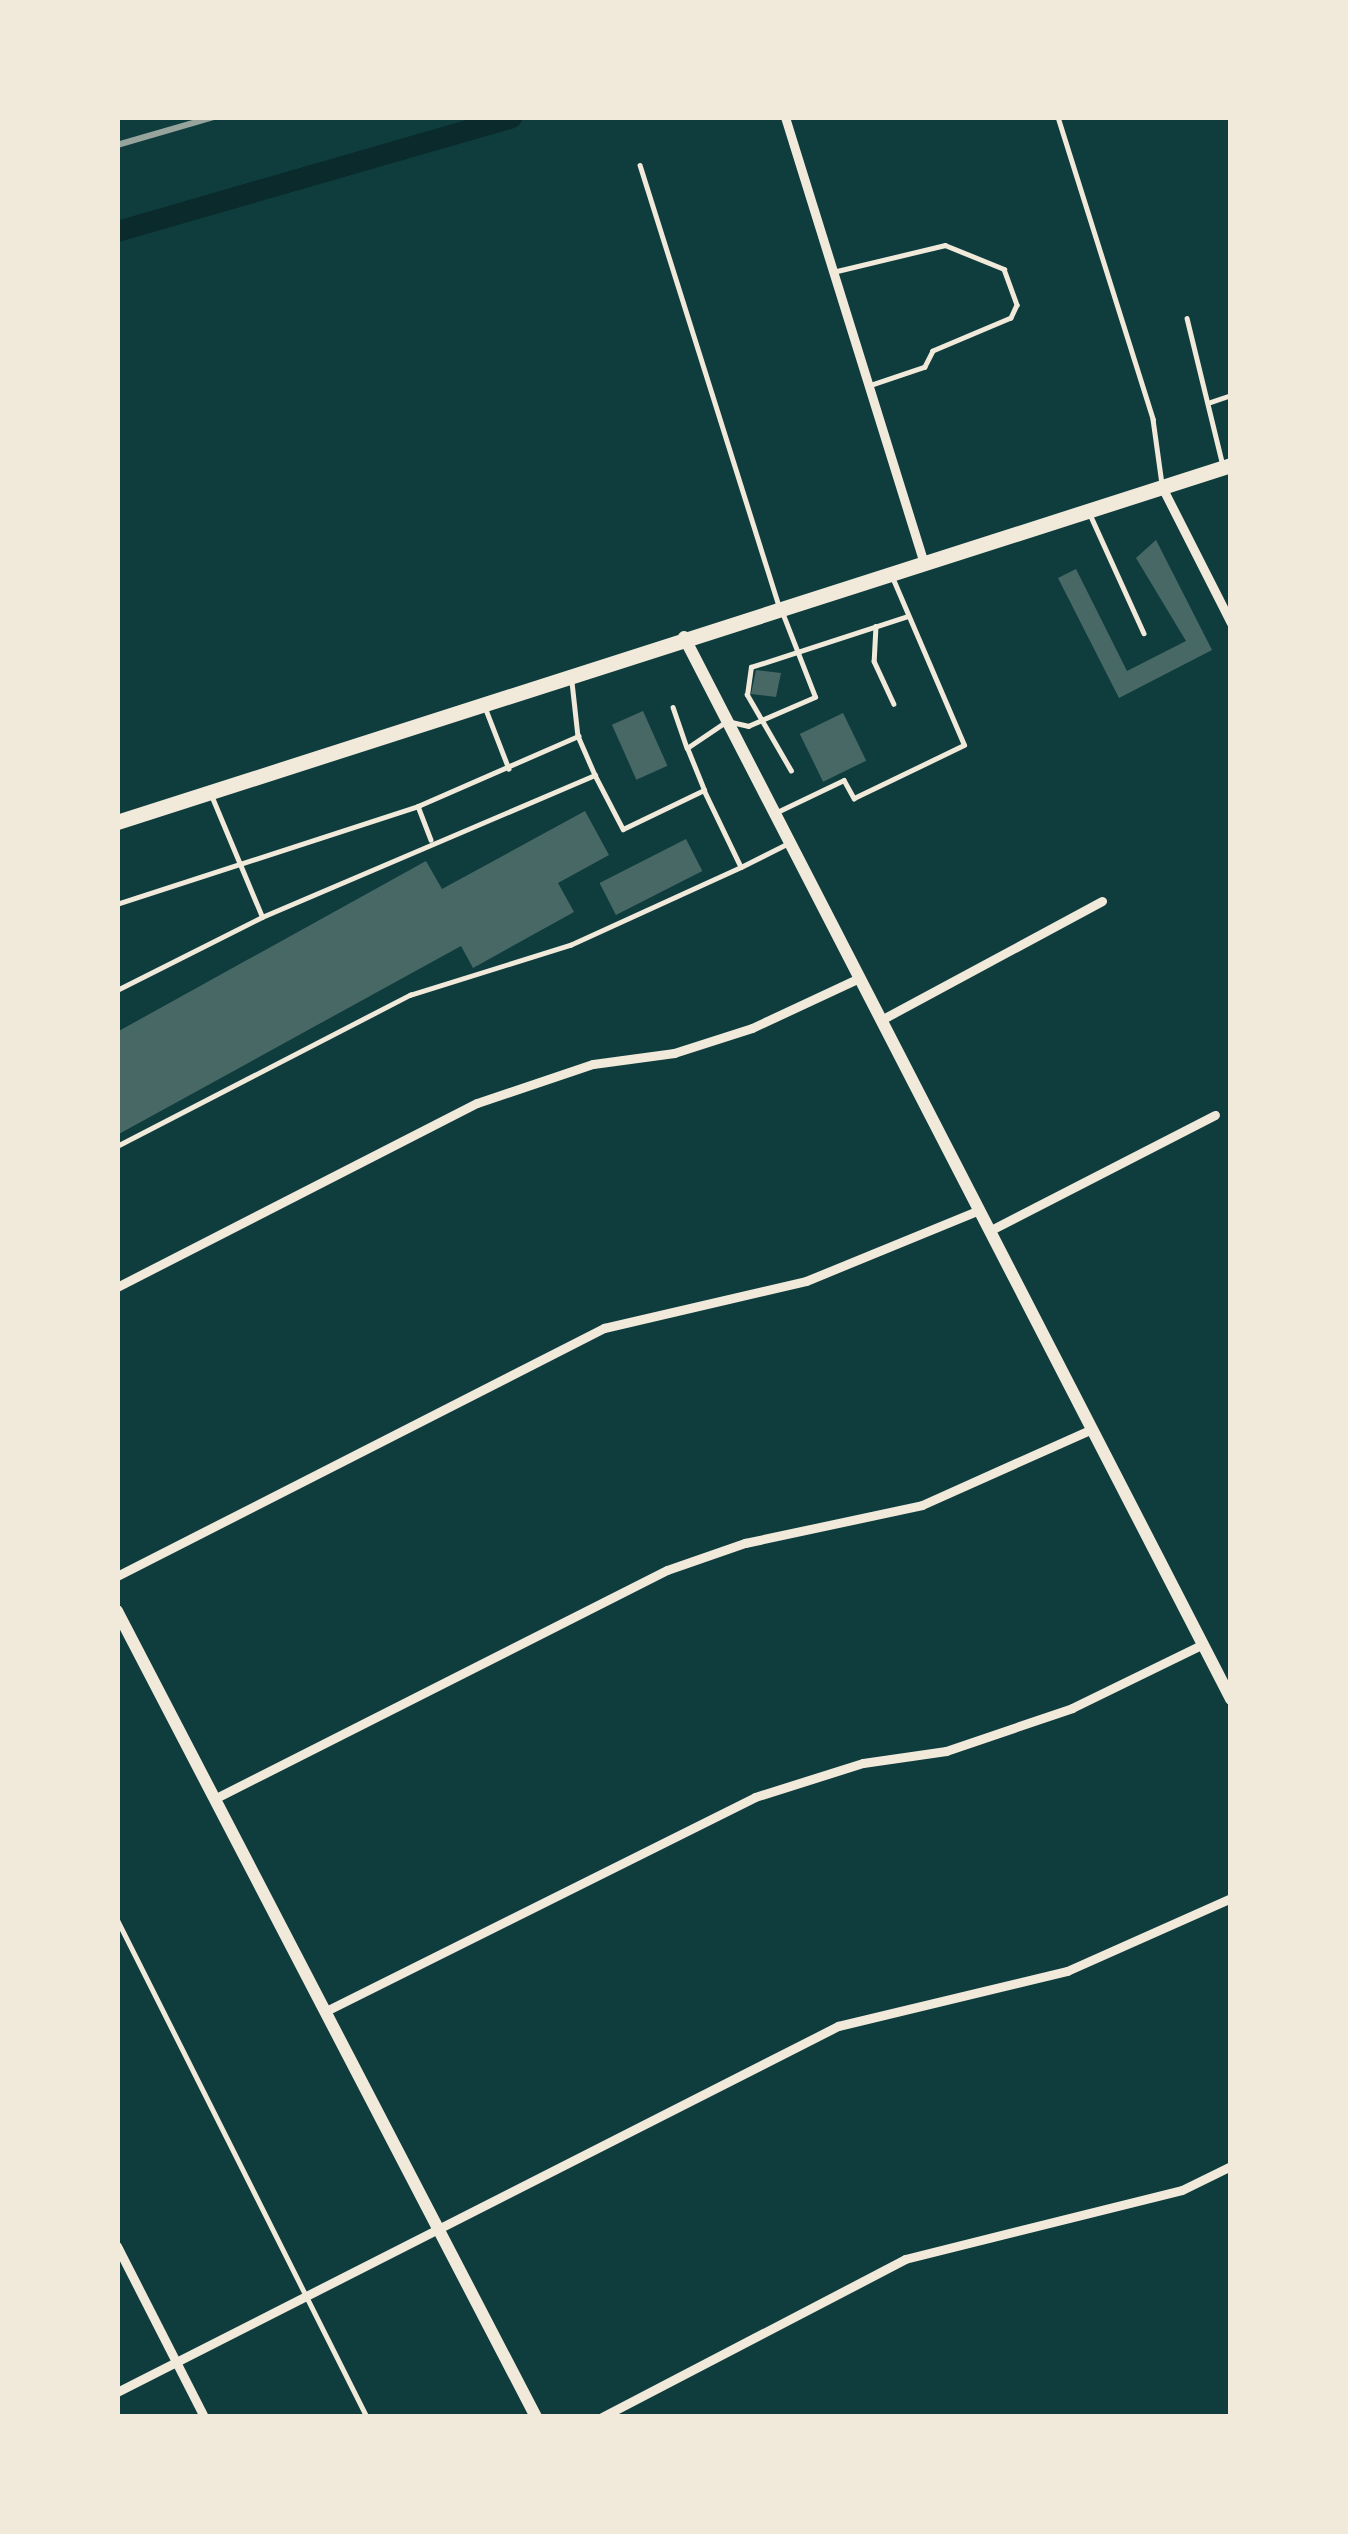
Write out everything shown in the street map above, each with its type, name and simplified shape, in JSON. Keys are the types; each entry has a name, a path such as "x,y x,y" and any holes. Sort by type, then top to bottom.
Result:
{"main road":[{"path":"117,822 1227,467"}],"street":[{"path":"785,117 924,562"},
{"path":"1162,489 1231,623"},
{"path":"684,638 1231,1699"},
{"path":"881,1020 1102,902"},
{"path":"117,1287 477,1103 593,1064 713,1041 859,978"},
{"path":"989,1231 1215,1115"},
{"path":"117,1576 604,1328 806,1280 979,1210"},
{"path":"218,1797 667,1570 745,1543 922,1505 1092,1429"},
{"path":"117,1611 328,2010 435,2232 536,2417"},
{"path":"328,2010 755,1797 1030,1722 1202,1644"},
{"path":"117,2392 838,2026 1067,1971 1231,1898"},
{"path":"602,2417 905,2259 1182,2190 1231,2166"},
{"path":"117,2246 204,2417"}],"lane":[{"path":"1058,117 1153,419 1162,489"},
{"path":"640,165 780,607 815,697 761,719 727,722 687,748"},
{"path":"833,272 946,245 1004,269 1017,305 1011,318 933,351 926,367 868,386"},
{"path":"1187,318 1227,467"},
{"path":"1208,403 1231,395"},
{"path":"1089,512 1144,633"},
{"path":"775,814 844,780 854,798 964,745 890,572"},
{"path":"791,771 747,695 751,667 908,616"},
{"path":"876,626 874,661 894,704"},
{"path":"571,674 578,736 623,829 704,790"},
{"path":"484,702 509,769"},
{"path":"673,706 704,790 741,867"},
{"path":"117,904 241,868 395,807 418,806 578,736"},
{"path":"117,990 262,917 431,841 595,775"},
{"path":"210,792 262,917"},
{"path":"418,806 431,841"},
{"path":"117,1146 410,994 570,945 790,843"},
{"path":"117,1919 367,2417"}],"building":[{"path":"1156,540 1212,650 1119,698 1058,578 1076,569 1127,671 1186,641 1136,558"},
{"path":"756,670 781,673 776,697 751,694"},
{"path":"643,711 667,766 636,780 612,725"},
{"path":"843,713 866,761 823,782 800,734"},
{"path":"585,811 609,855 558,883 574,912 473,968 461,946 117,1135 117,1032 426,861 442,889"},
{"path":"686,839 702,871 616,915 600,883"}],"waterway":[{"path":"117,231 511,117"}],"railway":[{"path":"117,145 214,117"}]}
